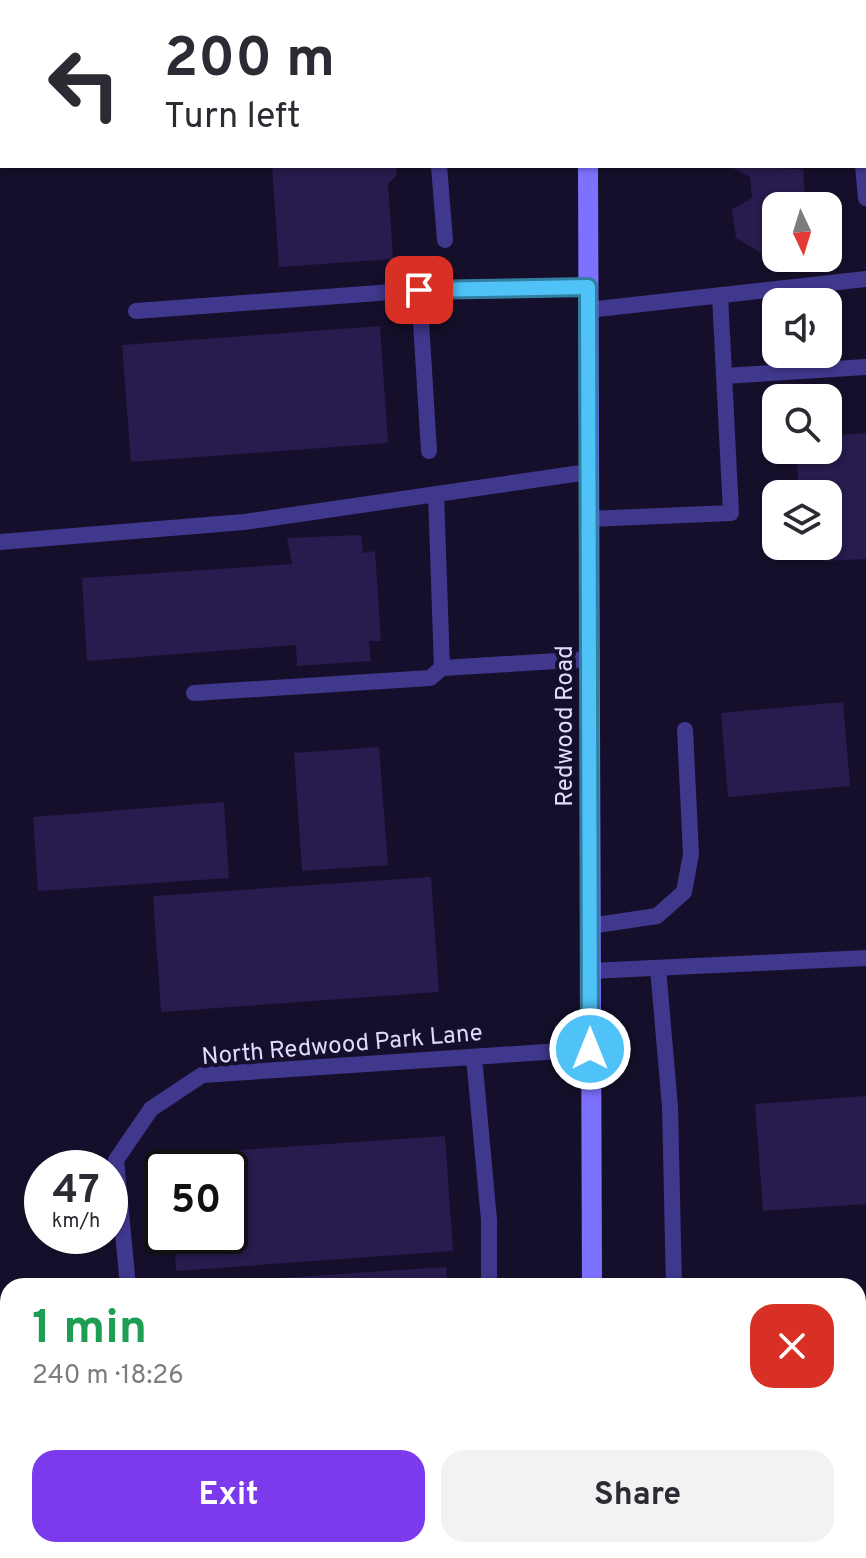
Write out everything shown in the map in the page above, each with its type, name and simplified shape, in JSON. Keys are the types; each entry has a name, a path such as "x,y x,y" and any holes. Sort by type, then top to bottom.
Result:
{"main road":[{"name":"Redwood Road","path":"588,168 592,1278"}],"lane":[{"path":"439,168 445,240"},
{"path":"863,168 866,198"},
{"path":"588,310 866,279"},
{"path":"136,311 419,290 588,287"},
{"path":"419,290 429,451"},
{"path":"589,519 731,513 720,295"},
{"path":"724,376 866,367"},
{"path":"0,542 244,522 588,472"},
{"path":"436,494 442,668"},
{"path":"194,693 430,678 442,668 590,659"},
{"path":"590,926 657,916 684,892 691,854 685,730"},
{"path":"590,971 866,958"},
{"path":"658,968 670,1107 674,1278"},
{"name":"North Redwood Park Lane","path":"127,1278 116,1160 151,1109 202,1075 590,1049"},
{"path":"474,1057 489,1220 489,1278"}],"building":[{"path":"272,168 397,168 396,176 388,184 393,259 279,267"},
{"path":"733,168 803,169 805,192 762,192 761,253 736,238 732,209 752,198 750,177"},
{"path":"380,326 388,443 131,462 122,345"},
{"path":"866,433 866,559 825,561 842,560 842,480 798,480 797,464 842,464 842,435"},
{"path":"361,535 363,553 375,551 381,641 369,641 371,661 297,666 296,645 87,661 82,578 292,564 287,538"},
{"path":"843,702 850,786 728,797 721,713"},
{"path":"379,747 388,865 302,871 294,753"},
{"path":"224,802 229,878 38,891 33,817"},
{"path":"431,877 439,992 161,1012 153,896"},
{"path":"866,1096 866,1204 763,1211 755,1104"},
{"path":"445,1136 453,1251 176,1271 175,1254 248,1254 248,1150 241,1150"},
{"path":"446,1267 447,1278 280,1278"}],"route":[{"path":"419,290 588,287 590,1049"}]}
